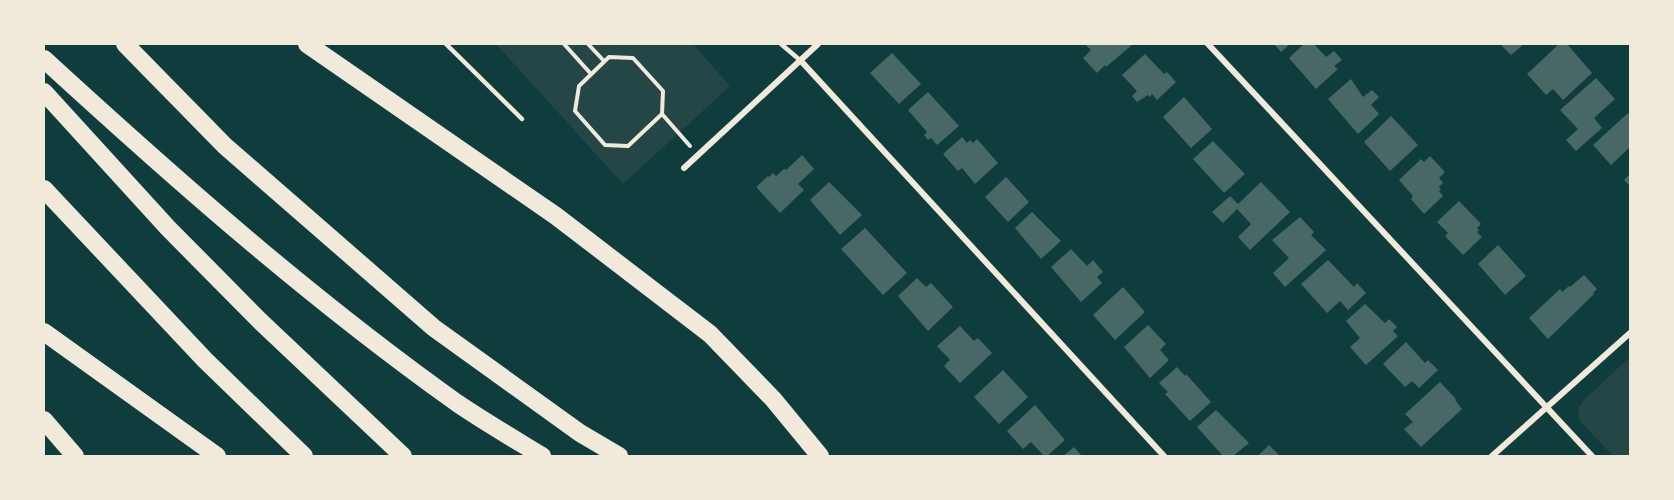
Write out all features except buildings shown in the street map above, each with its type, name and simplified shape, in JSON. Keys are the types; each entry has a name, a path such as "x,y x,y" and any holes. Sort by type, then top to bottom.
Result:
{"highway":[{"path":"125,44 225,146 434,328 580,434 619,456"},
{"path":"307,44 556,216 710,334 773,399 820,456"},
{"path":"324,44 374,90"},
{"path":"44,59 246,238 348,322 459,404 542,456"},
{"path":"44,92 168,228 300,361 403,456"},
{"path":"44,189 197,351 304,456"},
{"path":"44,332 217,456"},
{"path":"44,420 75,456"}],"street":[{"path":"684,168 818,44"},
{"path":"1208,44 1592,456"},
{"path":"801,61 1164,456"},
{"path":"1492,456 1630,333"}],"lane":[{"path":"446,44 522,118"},
{"path":"782,44 801,61"}],"path":[{"path":"564,44 591,74"},
{"path":"588,44 604,61"},
{"path":"663,114 628,146 606,145 575,111 579,86 609,57 633,58 663,91 663,114 698,155"}],"shaded area":[{"path":"496,44 693,44 730,86 623,184"},
{"path":"1630,357 1630,456 1613,456 1580,421 1578,409 1584,400"}]}
